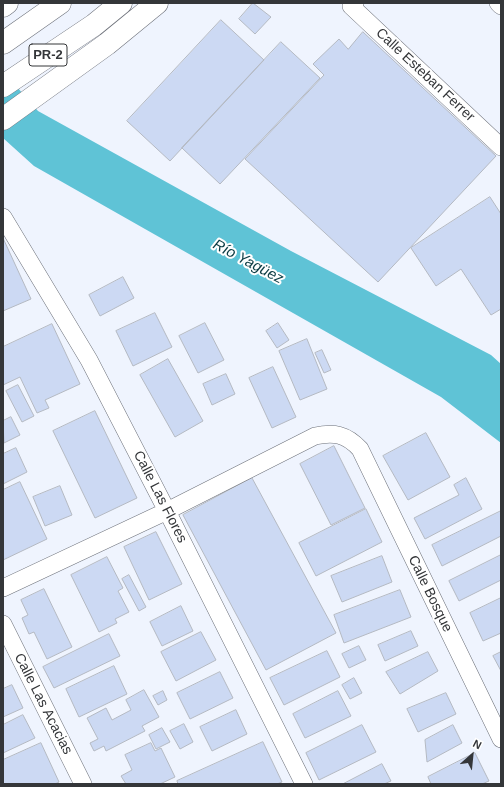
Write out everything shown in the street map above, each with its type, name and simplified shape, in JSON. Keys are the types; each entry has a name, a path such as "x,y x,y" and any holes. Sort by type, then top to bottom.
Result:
{"highway":[{"path":"3,6 7,3"},
{"name":"PR-2","path":"3,43 60,3"},
{"name":"PR-2","path":"3,86 94,25 121,3"},
{"path":"3,119 107,44 156,3"}],"street":[{"name":"Calle Esteban Ferrer","path":"355,3 351,6 501,147"},
{"path":"498,3 501,6"},
{"name":"Calle Las Flores","path":"3,218 89,360 167,511 304,784"},
{"name":"Calle Bosque","path":"167,511 315,436 329,433 342,435 352,440 360,449 501,739"},
{"path":"3,588 167,511"},
{"name":"Calle Las Acacias","path":"3,624 83,784"}],"water":[{"name":"Río Yagüez","path":"3,71 38,111 291,251 491,355 501,364 501,443 441,397 34,166 3,138"}],"building":[{"path":"253,3 271,17 255,34 239,19"},
{"path":"221,20 264,60 170,161 127,121"},
{"path":"363,32 496,156 378,282 245,159 324,75 313,64 339,39 348,49"},
{"path":"281,42 320,78 220,184 182,148"},
{"path":"490,197 501,214 501,309 491,315 461,269 436,286 411,248"},
{"path":"3,238 31,299 3,311"},
{"path":"123,277 134,298 100,316 89,295"},
{"path":"155,313 172,347 133,366 116,331"},
{"path":"205,323 224,360 198,373 179,336"},
{"path":"278,323 289,340 277,348 266,331"},
{"path":"52,324 80,384 45,400 49,408 37,413 20,377 3,385 3,347"},
{"path":"307,339 327,389 300,400 279,351"},
{"path":"322,350 331,370 324,373 315,353"},
{"path":"168,359 203,421 175,437 140,375"},
{"path":"273,367 296,417 272,428 249,378"},
{"path":"226,374 235,394 212,405 203,384"},
{"path":"18,385 34,416 22,422 6,391"},
{"path":"95,411 137,498 95,518 53,431"},
{"path":"11,417 20,435 4,443 3,421"},
{"path":"426,433 450,477 408,500 383,456"},
{"path":"334,446 365,508 331,525 300,464"},
{"path":"16,448 27,472 3,484 3,454"},
{"path":"252,478 336,633 266,670 183,515"},
{"path":"466,478 482,509 425,539 414,518 459,495 454,485"},
{"path":"20,482 47,539 3,560 3,490"},
{"path":"60,486 72,515 45,526 33,497"},
{"path":"366,509 382,542 316,576 299,543"},
{"path":"501,511 501,536 442,566 432,545"},
{"path":"156,532 182,584 149,600 124,547"},
{"path":"501,555 501,580 459,601 449,581"},
{"path":"382,556 392,582 342,602 331,576"},
{"path":"107,557 123,588 118,591 129,612 115,619 117,623 99,632 71,575"},
{"path":"129,575 146,607 139,611 122,579"},
{"path":"44,589 72,647 47,659 34,632 29,634 22,618 28,615 21,600"},
{"path":"400,590 411,617 344,643 334,615"},
{"path":"501,598 501,633 483,641 470,613"},
{"path":"181,606 193,631 162,646 150,622"},
{"path":"411,631 418,646 385,661 378,645"},
{"path":"201,632 216,660 176,681 161,652"},
{"path":"109,634 120,656 54,688 43,667"},
{"path":"359,646 366,660 349,668 342,654"},
{"path":"327,651 340,677 284,705 270,678"},
{"path":"428,652 438,671 400,694 386,672"},
{"path":"501,652 501,671 493,656"},
{"path":"114,666 127,694 79,717 66,689"},
{"path":"220,672 233,698 190,719 177,693"},
{"path":"354,678 362,693 350,699 342,685"},
{"path":"12,685 23,708 3,717 3,689"},
{"path":"144,690 159,717 142,726 145,731 106,751 104,746 94,751 90,743 98,739 87,718 106,708 112,720 131,710 126,700"},
{"path":"163,691 167,700 158,705 153,696"},
{"path":"338,691 351,716 305,738 293,714"},
{"path":"446,693 456,714 418,732 407,709"},
{"path":"236,710 247,734 212,751 200,727"},
{"path":"23,715 35,738 3,753 3,725"},
{"path":"184,724 193,742 180,749 170,731"},
{"path":"362,725 376,752 319,780 306,753"},
{"path":"453,725 462,743 427,762 425,740"},
{"path":"162,728 170,742 156,749 149,735"},
{"path":"263,742 282,782 277,784 178,784 177,781"},
{"path":"41,743 59,782 55,784 3,784 3,760"},
{"path":"151,743 155,751 161,748 175,777 160,784 126,784 121,776 132,770 125,755"},
{"path":"475,753 489,781 482,784 431,784 428,777"},
{"path":"382,764 391,781 384,784 343,784"}]}
